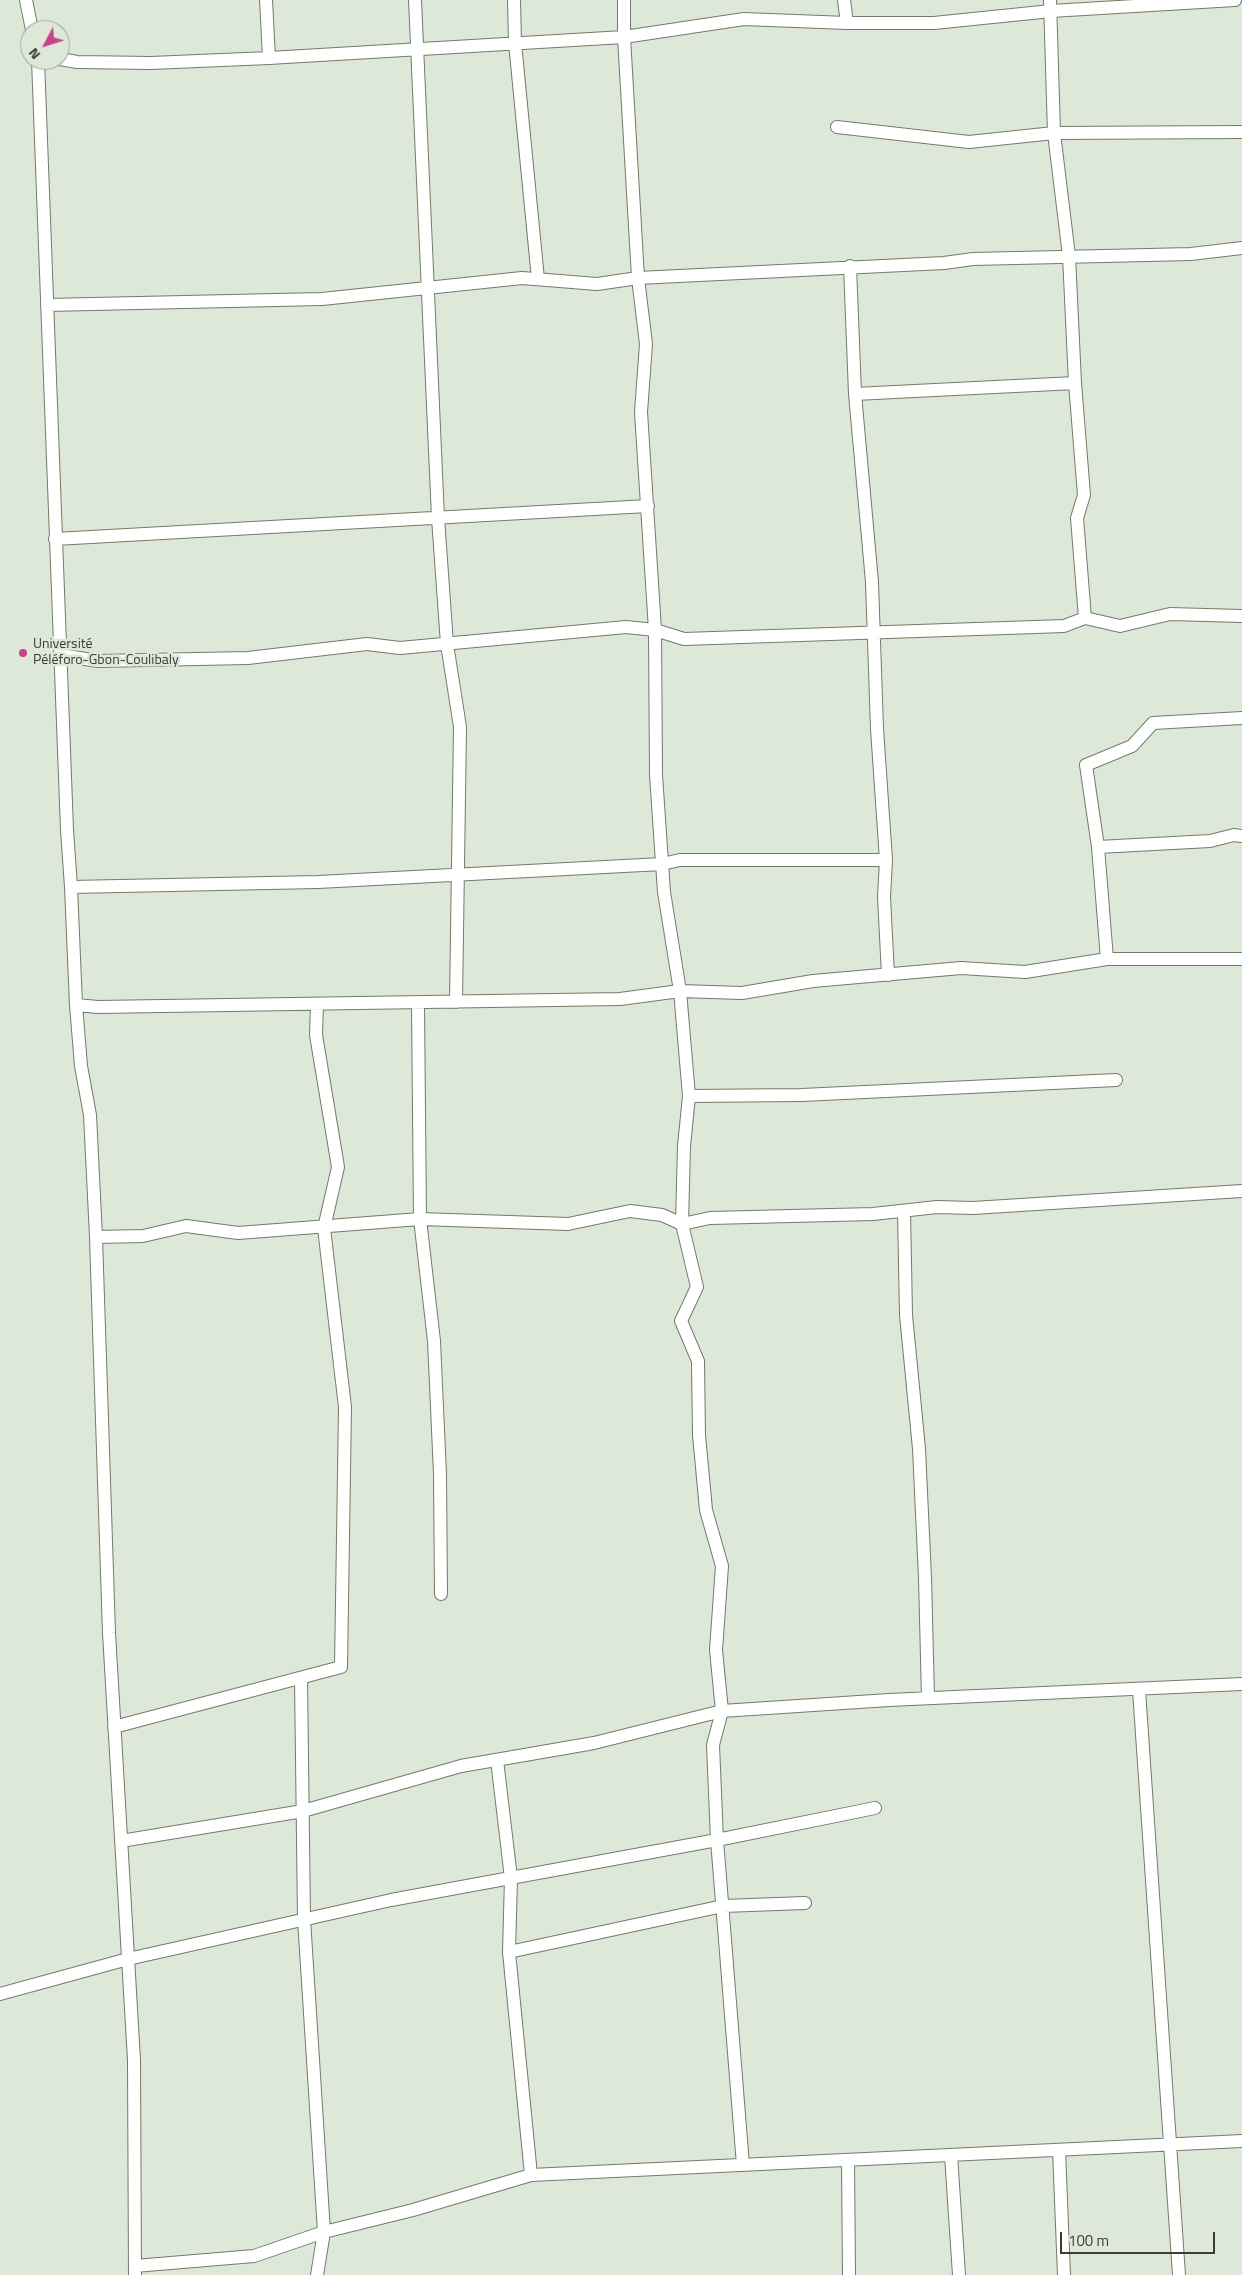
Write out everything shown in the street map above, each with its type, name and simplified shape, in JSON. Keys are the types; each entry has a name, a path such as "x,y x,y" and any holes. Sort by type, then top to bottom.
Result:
{"street":[{"path":"26,0 30,20"},
{"path":"266,0 270,58"},
{"path":"415,0 438,518 447,644 460,728 456,1002"},
{"path":"514,0 516,43 538,279"},
{"path":"624,0 624,37 638,278 646,344 641,412 655,630 656,775 662,864 680,990 689,1096 684,1146 682,1224 697,1287 681,1321 698,1361 699,1435 706,1510 722,1566 716,1650 722,1711 713,1745 717,1840 743,2165"},
{"path":"844,0 846,24"},
{"path":"70,61 151,63 270,58 624,37 744,19 846,24 934,23 1050,6 1235,0"},
{"path":"1050,6 1054,133 1069,256 1075,383 1084,495 1077,518 1085,618"},
{"path":"38,70 67,830 76,1005 81,1066 90,1115 96,1237 108,1632 134,2060 135,2271 254,2256 324,2232 412,2210 531,2175 1242,2141"},
{"path":"837,127 969,142 1054,133 1242,132"},
{"path":"47,305 322,299 522,278 597,284 638,278 850,266 1069,256 1191,254 1242,248"},
{"path":"850,266 854,394 872,582 873,633 886,860 884,897 888,975"},
{"path":"854,394 1075,383"},
{"path":"55,539 648,506"},
{"path":"61,655 98,661 248,658 367,644 400,648 626,627 655,630 684,639 1064,626 1085,618 1120,626 1170,614 1242,616"},
{"path":"1107,959 1098,847 1086,765 1132,746 1153,723 1242,718"},
{"path":"1098,847 1210,840 1234,835 1242,836"},
{"path":"71,887 318,882 662,864 680,860 886,860"},
{"path":"76,1005 98,1007 620,999 680,990 742,993 813,981 961,968 1025,972 1107,959 1242,959"},
{"path":"418,1003 420,1219 434,1341 440,1474 441,1594"},
{"path":"114,1727 341,1666 345,1407 324,1228 338,1167 316,1035 317,1004"},
{"path":"689,1096 802,1095 1116,1080"},
{"path":"96,1237 143,1236 186,1226 238,1233 324,1228 420,1219 568,1224 630,1211 662,1215 682,1224 710,1218 873,1214 937,1207 973,1208 1242,1191"},
{"path":"904,1210 906,1315 919,1449 928,1698"},
{"path":"301,1678 304,1920 324,2232 318,2275"},
{"path":"121,1841 303,1811 461,1766 594,1743 722,1711 928,1698 1242,1684"},
{"path":"1138,1690 1168,2145 1179,2275"},
{"path":"497,1760 511,1878 509,1952 531,2175"},
{"path":"0,1994 128,1959 391,1900 717,1840 875,1808"},
{"path":"509,1952 723,1906 806,1903"},
{"path":"1059,2150 1064,2275"},
{"path":"951,2155 959,2275"},
{"path":"848,2160 849,2275"}],"place":[{"name":"Université Péléforo-Gbon-Coulibaly","path":"23,653"}]}
